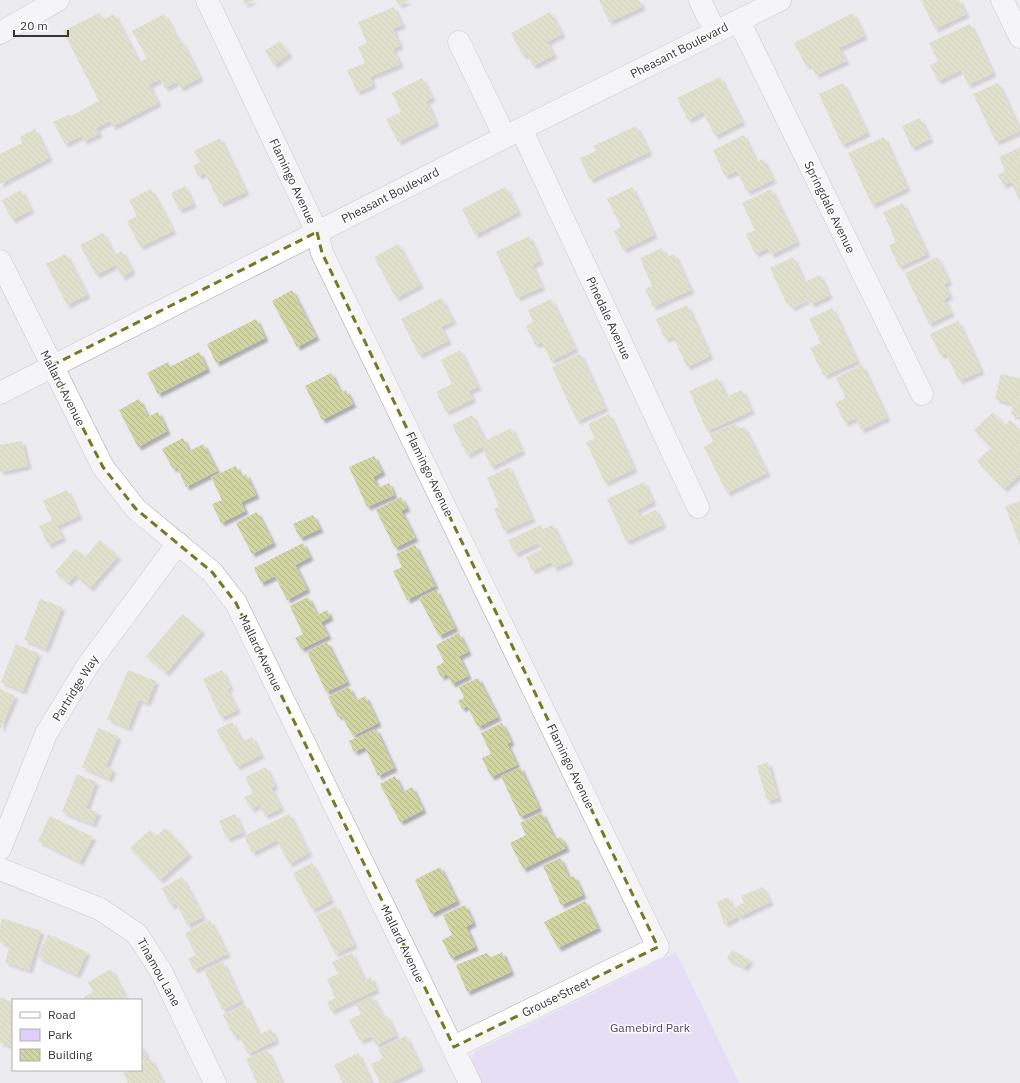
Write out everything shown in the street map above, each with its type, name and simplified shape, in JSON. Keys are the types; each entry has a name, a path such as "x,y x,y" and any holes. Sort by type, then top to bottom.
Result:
{"street":[{"path":"0,33 58,0"},
{"name":"Flamingo Avenue","path":"208,0 317,232 326,260 658,947"},
{"path":"700,0 715,32"},
{"name":"Pheasant Boulevard","path":"0,393 513,133 780,0"},
{"path":"1002,0 1020,37"},
{"name":"Springdale Avenue","path":"738,20 922,394"},
{"name":"Pinedale Avenue","path":"459,42 513,133 698,507"},
{"name":"Mallard Avenue","path":"0,261 103,468 136,508 212,572 236,603 454,1047 470,1083"},
{"name":"Partridge Way","path":"0,849 46,734 88,665 178,543"},
{"name":"Tinamou Lane","path":"0,869 100,909 138,934 162,973 215,1083"},
{"name":"Grouse Street","path":"454,1047 658,947"}],"highlighted area":[{"path":"317,232 322,253 658,947 454,1047 236,603 212,572 136,509 103,467 51,366"}],"green space":[{"name":"Gamebird Park","path":"676,952 739,1083 482,1083 474,1067 472,1059 476,1051"}],"building":[{"path":"243,0 254,0 245,4"},
{"path":"396,0 409,0 399,5"},
{"path":"599,0 639,0 642,7 609,22"},
{"path":"921,0 959,0 966,14 935,29"},
{"path":"394,7 402,25 393,29 400,46 393,49 400,64 370,77 373,85 357,92 347,70 365,63 358,47 367,43 358,22"},
{"path":"550,12 562,34 547,42 554,55 533,66 527,54 523,56 511,33"},
{"path":"99,13 103,20 114,14 139,62 147,58 132,31 164,14 180,43 182,42 200,78 180,88 177,82 165,88 160,79 149,85 158,103 112,127 110,121 96,128 99,134 84,141 81,136 65,144 53,122 70,114 71,116 99,101 63,31"},
{"path":"853,13 864,36 839,48 846,61 816,75 810,64 806,66 794,43"},
{"path":"970,24 993,73 968,85 961,70 938,81 930,65 938,61 929,43"},
{"path":"280,41 289,54 274,65 265,51"},
{"path":"720,77 742,122 715,136 703,112 688,120 677,98"},
{"path":"422,78 432,98 426,101 436,123 398,142 386,119 401,112 392,93"},
{"path":"843,83 867,133 842,145 819,94"},
{"path":"998,83 1020,131 996,142 973,94"},
{"path":"920,118 930,139 912,148 902,126"},
{"path":"636,126 649,152 590,180 580,158 596,151 593,146"},
{"path":"35,129 49,158 0,184 0,154 22,143 20,137"},
{"path":"744,135 756,162 763,159 773,180 747,192 737,171 725,176 713,150"},
{"path":"884,137 907,188 872,205 848,153"},
{"path":"220,138 246,192 220,204 205,173 198,176 193,166 200,162 194,151"},
{"path":"1020,147 1020,202 1011,182 1003,185 998,175 1005,171 999,157"},
{"path":"185,186 193,204 179,210 171,193"},
{"path":"505,187 518,212 475,235 462,209"},
{"path":"632,187 654,235 623,250 614,231 621,227 607,199"},
{"path":"151,189 173,231 140,247 127,221 137,216 129,200"},
{"path":"771,189 797,242 771,255 768,248 755,254 746,234 755,230 742,203"},
{"path":"21,190 31,210 12,220 2,200"},
{"path":"903,203 927,254 899,267 889,245 896,242 883,212"},
{"path":"103,233 114,255 122,251 132,271 122,277 115,265 96,275 80,245"},
{"path":"529,236 540,261 532,265 542,287 517,298 496,252"},
{"path":"398,244 420,285 396,298 374,257"},
{"path":"662,248 666,257 674,254 691,290 653,307 645,289 652,286 640,258"},
{"path":"66,254 87,295 67,305 46,264"},
{"path":"793,257 804,282 820,275 829,296 811,304 806,295 787,304 770,268"},
{"path":"937,257 949,282 944,284 950,296 944,299 951,313 929,324 905,273"},
{"path":"292,290 316,337 297,347 272,301"},
{"path":"805,297 807,300 791,308 789,304"},
{"path":"441,298 453,321 441,327 448,341 419,355 401,319"},
{"path":"551,299 575,349 551,361 542,342 535,345 526,326 533,322 528,310"},
{"path":"687,305 710,356 687,367 673,336 665,339 656,319"},
{"path":"832,308 857,361 824,376 810,348 821,343 809,319"},
{"path":"256,319 265,338 216,363 207,344"},
{"path":"958,321 981,371 959,381 946,353 941,356 930,334"},
{"path":"460,350 478,387 469,391 473,399 446,412 436,392 452,384 441,360"},
{"path":"199,352 207,369 158,394 147,373 168,362 170,367"},
{"path":"580,354 605,408 577,421 552,367"},
{"path":"862,365 887,418 861,430 856,418 845,423 835,403 846,398 836,378"},
{"path":"331,373 341,393 346,390 353,404 322,420 305,386"},
{"path":"1001,374 1020,378 1020,417 1011,415 1013,404 995,399"},
{"path":"718,378 726,397 742,390 751,411 707,431 689,391"},
{"path":"139,399 148,417 158,412 167,431 138,447 119,410"},
{"path":"993,412 1005,425 1010,420 1020,430 1020,474 1004,489 977,461 991,448 974,430"},
{"path":"609,414 634,469 605,483 586,442 595,438 588,424"},
{"path":"472,415 485,441 511,428 522,451 491,467 482,447 467,455 452,425"},
{"path":"735,423 739,429 744,427 767,473 727,493 704,447 713,442 710,435"},
{"path":"183,438 189,451 203,444 217,471 186,487 177,467 173,469 162,449"},
{"path":"22,441 28,466 0,472 0,445"},
{"path":"374,456 382,472 373,477 378,488 389,483 394,495 367,507 349,467"},
{"path":"236,466 241,477 246,474 256,495 241,502 245,511 221,523 212,504 222,500 211,477"},
{"path":"509,467 532,519 504,531 494,509 499,506 487,478"},
{"path":"644,482 653,502 637,510 640,517 656,510 663,525 626,542 607,499"},
{"path":"67,490 79,516 57,526 63,538 48,545 39,526 52,520 43,501"},
{"path":"401,497 407,508 401,511 415,538 395,548 376,510"},
{"path":"1020,501 1020,546 1005,506"},
{"path":"257,512 273,543 252,554 236,523"},
{"path":"313,515 320,529 300,538 293,524"},
{"path":"541,525 543,529 553,525 570,561 554,568 551,562 532,571 526,557 542,549 538,543 515,554 508,540"},
{"path":"100,540 118,556 90,588 75,575 68,583 55,572 75,549 85,557"},
{"path":"303,543 310,557 295,565 307,589 287,600 275,576 261,583 254,568"},
{"path":"415,545 435,586 407,600 393,571 402,567 396,554"},
{"path":"436,590 455,628 439,636 419,598"},
{"path":"308,597 317,615 327,610 330,617 321,622 328,636 301,649 295,638 303,634 290,606"},
{"path":"40,599 62,607 46,649 24,640"},
{"path":"182,614 202,631 166,673 146,656"},
{"path":"459,633 468,652 459,656 468,676 452,684 447,674 441,677 436,667 444,662 436,645"},
{"path":"327,642 347,682 326,692 307,652"},
{"path":"16,644 38,653 23,691 1,682"},
{"path":"128,670 156,681 147,703 139,700 128,728 107,719"},
{"path":"222,670 230,687 227,689 237,710 221,718 203,679"},
{"path":"478,678 498,717 478,727 467,706 462,709 458,701 464,698 459,687"},
{"path":"349,687 356,701 365,696 378,723 353,736 341,715 338,717 328,697"},
{"path":"0,689 15,696 0,730"},
{"path":"232,722 242,742 252,737 261,755 237,767 216,730"},
{"path":"502,723 511,742 507,744 517,765 491,777 482,758 491,754 481,733"},
{"path":"98,728 118,736 106,766 113,769 109,779 82,767"},
{"path":"376,729 394,768 378,776 365,747 354,752 349,741"},
{"path":"768,762 778,798 767,801 757,766"},
{"path":"266,767 275,786 271,788 281,808 265,816 259,805 251,809 244,797 253,793 245,777"},
{"path":"520,767 539,808 520,817 501,776"},
{"path":"77,774 96,782 86,808 98,812 93,824 62,812"},
{"path":"395,776 403,792 412,787 423,810 400,822 380,784"},
{"path":"542,813 555,839 561,837 566,848 523,869 510,843 526,835 520,823"},
{"path":"235,814 243,832 227,839 219,821"},
{"path":"289,814 309,853 289,864 277,840 252,853 244,836"},
{"path":"50,816 93,837 80,862 38,841"},
{"path":"166,828 189,854 160,880 130,848 150,830 156,836"},
{"path":"560,858 569,878 574,876 583,895 561,905 543,866"},
{"path":"312,863 331,900 312,910 293,873"},
{"path":"440,867 457,901 431,914 415,880"},
{"path":"182,877 203,917 187,925 176,903 171,906 162,888"},
{"path":"763,887 770,902 739,917 734,908 744,903 741,896"},
{"path":"728,897 737,917 724,924 717,902"},
{"path":"585,901 598,928 558,948 544,922"},
{"path":"465,905 473,923 466,927 475,947 451,958 442,940 452,935 443,915"},
{"path":"336,906 354,945 335,954 316,915"},
{"path":"2,918 41,931 29,970 5,962 10,945 0,942 0,926"},
{"path":"210,920 227,954 194,970 188,959 196,955 185,933"},
{"path":"48,934 87,952 77,975 38,957"},
{"path":"732,950 750,960 745,968 727,959"},
{"path":"502,952 511,972 467,992 456,965 487,953 490,958"},
{"path":"352,953 364,980 371,977 376,990 331,1011 327,1002 335,998 327,979 338,974 332,962"},
{"path":"223,962 241,1001 222,1010 204,970"},
{"path":"111,969 126,999 85,999 84,997 93,992 88,982"},
{"path":"372,996 383,1017 387,1016 396,1035 376,1045 371,1036 360,1041 349,1020 361,1014 356,1004"},
{"path":"0,997 12,1002 12,1021 10,1026 12,1027 12,1047 0,1042"},
{"path":"245,1005 259,1035 271,1029 276,1040 248,1054 238,1034 234,1037 223,1015"},
{"path":"406,1036 421,1068 390,1083 380,1083 371,1064 383,1058 378,1049"},
{"path":"142,1046 147,1058 142,1060"},
{"path":"267,1050 282,1083 257,1083 246,1059"},
{"path":"358,1053 371,1082 343,1083 334,1065"},
{"path":"151,1059 163,1083 128,1083 123,1073 128,1071 142,1071 142,1064"}]}
